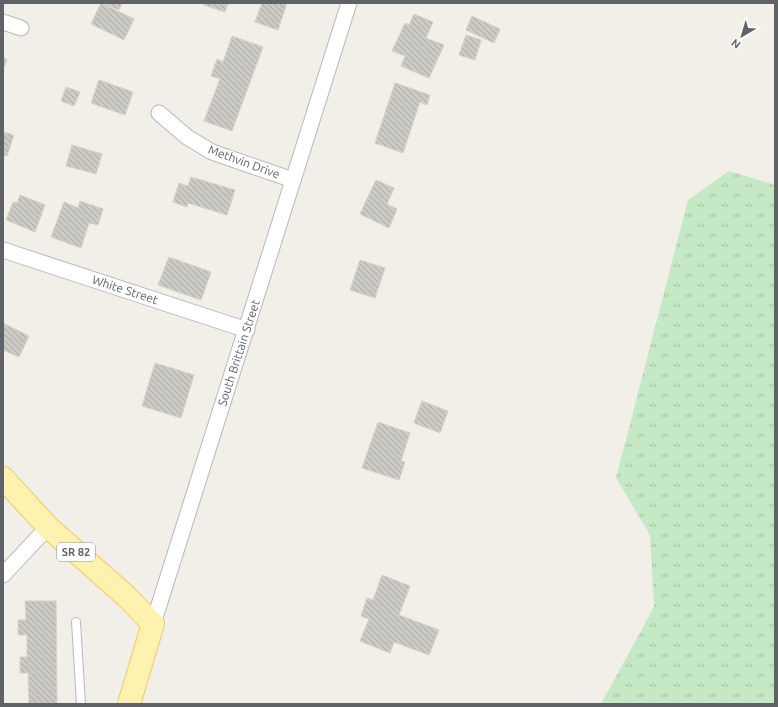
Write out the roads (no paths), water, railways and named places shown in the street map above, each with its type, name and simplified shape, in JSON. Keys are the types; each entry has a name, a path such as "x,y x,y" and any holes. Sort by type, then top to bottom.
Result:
{"main road":[{"name":"SR 82","path":"3,478 48,527 127,597 152,624"},
{"name":"South Brittain Street","path":"129,704 152,624"}],"street":[{"name":"South Brittain Street","path":"152,624 247,330 349,3"},
{"path":"3,22 21,28"},
{"name":"Methvin Drive","path":"159,113 187,136 212,152 293,180"},
{"name":"White Street","path":"3,250 247,330"},
{"path":"3,575 48,527"}],"lane":[{"path":"76,622 81,704"}]}
